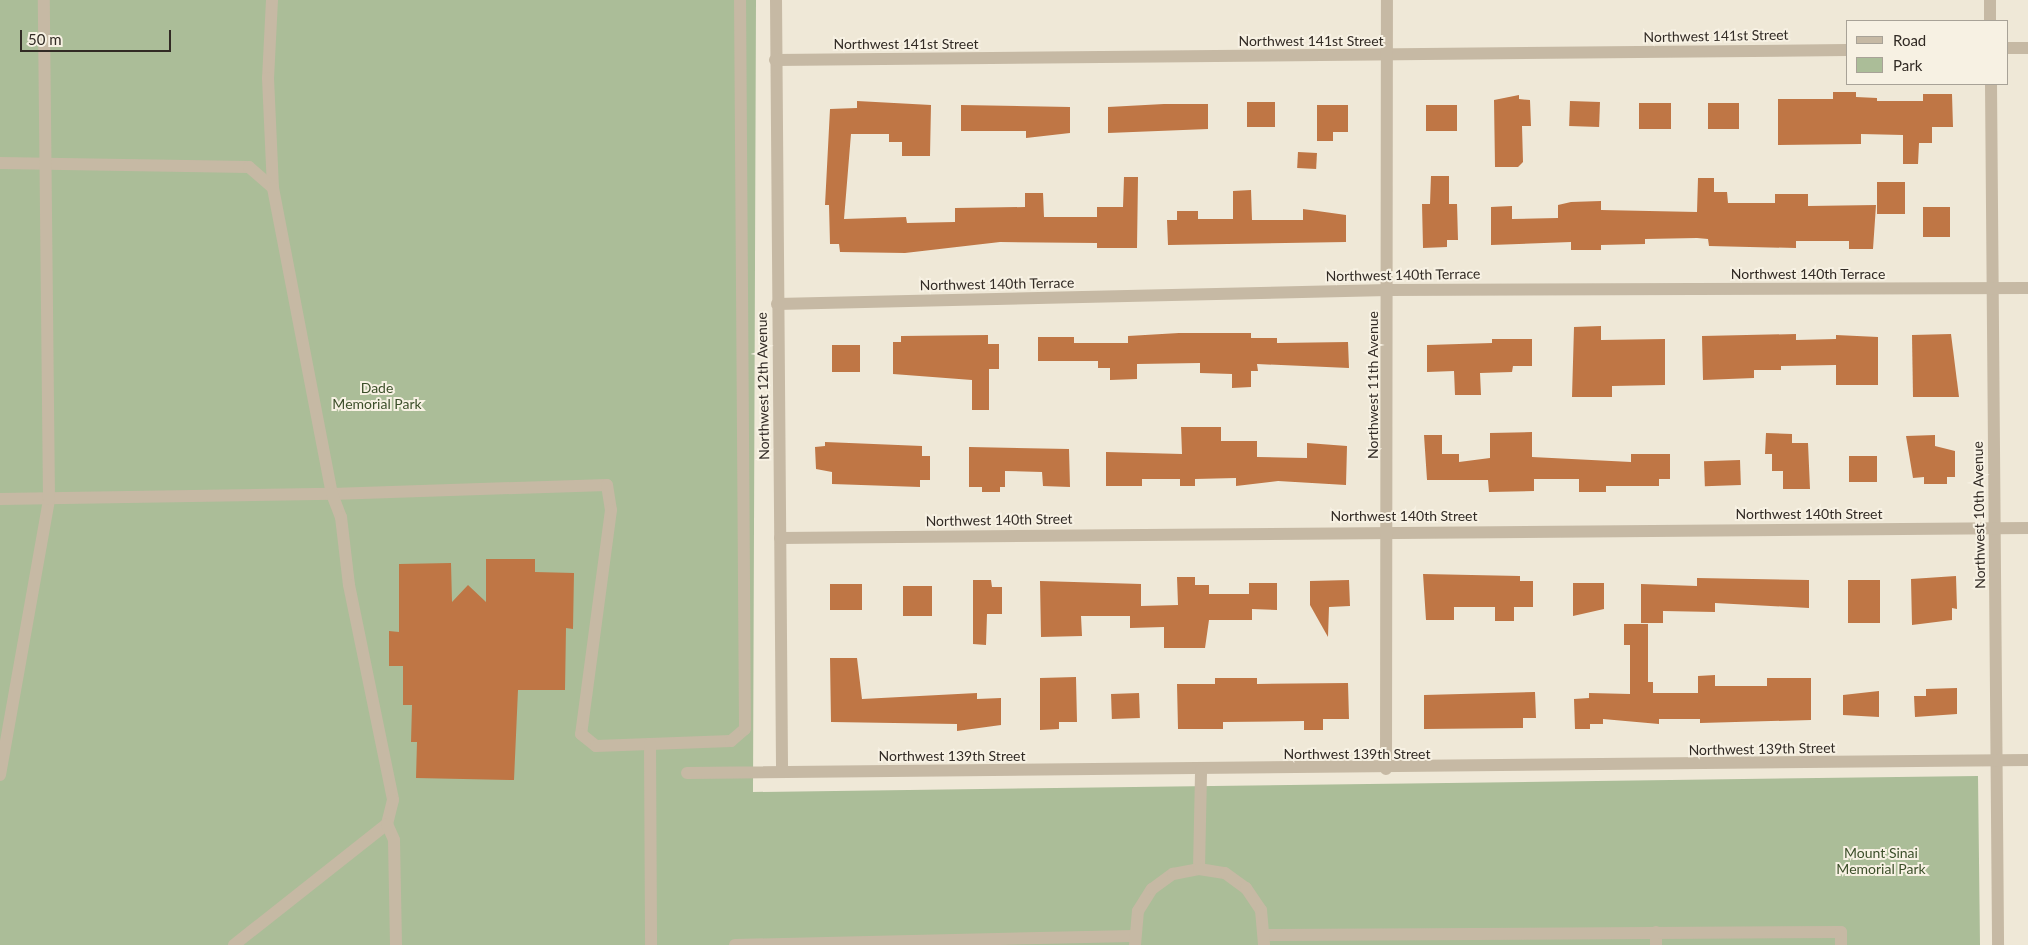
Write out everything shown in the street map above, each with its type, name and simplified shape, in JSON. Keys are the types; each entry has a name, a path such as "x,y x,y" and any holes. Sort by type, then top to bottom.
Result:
{"street":[{"path":"0,775 49,499 44,0"},
{"path":"234,945 387,824 393,800 349,585 341,517 332,494 273,188 268,78 272,0"},
{"path":"0,499 332,494 607,484 611,510 581,734 596,746 731,741 745,729 740,0"},
{"name":"Northwest 12th Avenue","path":"776,0 782,772"},
{"name":"Northwest 11th Avenue","path":"1386,769 1387,0"},
{"path":"1990,0 1990,20"},
{"path":"2008,48 2028,48"},
{"name":"Northwest 141st Street","path":"775,60 1846,50"},
{"name":"Northwest 10th Avenue","path":"1991,85 1998,945"},
{"path":"0,163 249,167 273,188"},
{"name":"Northwest 140th Terrace","path":"778,304 1388,290 2028,288"},
{"name":"Northwest 140th Street","path":"780,538 1387,530 2028,528"},
{"path":"650,744 651,945"},
{"name":"Northwest 139th Street","path":"687,773 1386,769 2028,760"},
{"path":"1199,868 1201,770"},
{"path":"387,824 394,840 396,945"},
{"path":"735,945 1134,941 1138,911 1152,889 1173,874 1199,868 1224,874 1246,888 1261,910 1265,940 1841,939"}],"green space":[{"name":"Dade Memorial Park","path":"0,0 756,0 753,792 1978,776 1980,945 0,945"}],"building":[{"path":"1833,92 1856,92 1856,97 1877,98 1877,101 1923,101 1923,94 1952,94 1953,127 1932,127 1932,143 1919,143 1918,164 1903,164 1903,135 1861,134 1861,144 1778,145 1778,99 1833,99"},
{"path":"1519,95 1519,99 1530,100 1531,126 1522,126 1523,162 1518,167 1495,167 1494,100"},
{"path":"857,101 931,105 930,156 902,156 902,142 889,142 889,134 851,134 844,219 906,217 907,223 955,222 955,208 1025,207 1025,193 1043,193 1044,217 1097,217 1097,207 1123,207 1124,177 1138,177 1137,248 1097,248 1097,243 1000,242 905,253 840,252 839,244 830,244 829,205 825,205 830,109 857,108"},
{"path":"1570,101 1600,102 1599,127 1569,126"},
{"path":"1247,102 1275,102 1275,127 1247,127"},
{"path":"1639,103 1671,103 1671,129 1639,129"},
{"path":"1708,103 1739,103 1739,129 1708,129"},
{"path":"1208,104 1208,129 1108,133 1108,107"},
{"path":"961,105 1070,107 1070,133 1026,138 1026,131 961,131"},
{"path":"1317,105 1348,105 1348,132 1333,132 1333,141 1317,141"},
{"path":"1426,105 1457,105 1457,131 1426,131"},
{"path":"1298,152 1317,153 1316,169 1297,168"},
{"path":"1431,176 1449,176 1449,204 1457,204 1458,240 1447,240 1447,247 1423,248 1422,204 1430,204"},
{"path":"1698,178 1714,178 1714,192 1727,192 1728,203 1775,203 1775,194 1808,194 1808,206 1876,205 1873,249 1849,249 1849,241 1796,241 1796,248 1709,246 1708,239 1697,238 1645,239 1645,244 1601,245 1601,250 1571,250 1571,242 1491,245 1491,207 1512,206 1512,219 1558,218 1558,205 1571,202 1601,201 1601,210 1697,212"},
{"path":"1877,182 1905,182 1905,214 1877,214"},
{"path":"1251,190 1252,220 1303,220 1303,209 1346,215 1346,242 1168,245 1167,220 1177,220 1177,211 1198,211 1198,219 1233,219 1233,191"},
{"path":"1923,207 1950,207 1950,237 1923,237"},
{"path":"1601,326 1601,340 1665,339 1665,385 1612,386 1612,397 1572,397 1574,327"},
{"path":"1179,333 1251,333 1251,338 1277,338 1277,343 1348,342 1349,368 1257,364 1258,371 1251,371 1251,387 1232,388 1232,374 1200,373 1200,363 1137,364 1137,379 1110,380 1110,368 1098,368 1098,361 1038,361 1038,337 1074,337 1074,343 1128,343 1128,336"},
{"path":"1796,334 1796,340 1836,339 1836,335 1878,337 1878,385 1836,385 1836,365 1781,366 1781,370 1754,370 1754,378 1703,380 1702,336"},
{"path":"1951,334 1959,397 1913,397 1912,335"},
{"path":"988,335 988,344 999,344 999,369 989,369 989,410 972,410 972,380 893,374 893,342 901,342 901,336"},
{"path":"1492,339 1532,339 1532,366 1513,366 1512,372 1480,373 1481,395 1455,395 1454,371 1427,372 1427,345 1492,343"},
{"path":"832,345 860,345 860,372 832,372"},
{"path":"1181,427 1221,427 1221,441 1257,441 1257,457 1307,458 1307,443 1347,446 1346,485 1278,481 1236,486 1236,478 1195,479 1195,486 1180,486 1180,479 1142,479 1142,486 1106,486 1106,452 1182,454"},
{"path":"1532,432 1532,457 1631,462 1631,454 1670,454 1670,479 1659,479 1659,486 1606,486 1606,492 1579,492 1579,479 1534,479 1534,491 1489,492 1488,480 1427,480 1424,435 1442,435 1442,454 1459,454 1459,462 1490,458 1490,433"},
{"path":"1766,433 1792,434 1792,443 1808,443 1810,489 1783,489 1783,471 1772,471 1772,454 1765,454"},
{"path":"1935,435 1935,446 1955,451 1955,477 1947,477 1947,484 1924,484 1924,477 1913,478 1906,436"},
{"path":"825,442 922,446 922,456 930,456 930,480 920,480 920,487 832,484 832,472 816,469 815,447 825,446"},
{"path":"969,447 1069,449 1070,487 1043,486 1042,472 1005,471 1005,487 1000,487 1000,492 982,492 982,487 969,487"},
{"path":"1849,456 1877,456 1877,482 1849,482"},
{"path":"1740,460 1741,485 1705,486 1704,461"},
{"path":"486,559 535,559 535,572 574,573 573,629 566,628 565,690 518,690 514,780 416,778 417,742 411,742 412,705 403,705 403,666 389,666 389,631 399,632 399,564 451,563 452,602 468,585 486,602"},
{"path":"1423,574 1520,576 1520,581 1533,581 1533,607 1514,607 1514,621 1495,621 1495,607 1454,607 1454,620 1426,620"},
{"path":"1956,576 1957,609 1952,608 1952,620 1912,625 1911,579"},
{"path":"1177,577 1195,577 1195,585 1209,585 1209,594 1249,594 1249,583 1277,583 1277,610 1252,609 1252,620 1209,620 1205,648 1164,648 1164,627 1130,628 1130,616 1081,616 1082,636 1041,637 1040,581 1141,584 1141,606 1178,605"},
{"path":"1697,578 1809,580 1809,608 1715,603 1715,612 1663,611 1663,623 1641,623 1641,584 1697,586"},
{"path":"973,580 991,580 992,587 1002,587 1002,614 987,614 986,645 973,644"},
{"path":"1349,580 1350,606 1329,607 1328,637 1310,605 1310,581"},
{"path":"1848,580 1880,580 1880,623 1848,623"},
{"path":"1573,583 1604,583 1604,609 1573,616"},
{"path":"830,584 862,584 862,610 830,610"},
{"path":"903,586 932,586 932,616 903,616"},
{"path":"1624,624 1648,624 1648,682 1653,682 1653,693 1698,693 1698,676 1715,675 1715,686 1767,686 1767,678 1811,678 1811,720 1700,723 1700,719 1659,719 1659,724 1603,719 1603,724 1590,724 1590,729 1575,729 1574,699 1589,698 1589,693 1630,694 1630,645 1624,645"},
{"path":"830,658 857,658 862,699 977,693 977,699 1001,698 1001,725 957,731 957,724 831,722"},
{"path":"1076,677 1077,722 1059,722 1059,729 1040,730 1040,678"},
{"path":"1215,678 1257,678 1257,684 1348,683 1349,719 1323,719 1323,730 1304,730 1304,721 1223,722 1223,729 1178,729 1177,684 1215,684"},
{"path":"1957,688 1957,714 1915,717 1914,696 1926,696 1926,689"},
{"path":"1879,691 1879,717 1843,715 1843,695"},
{"path":"1535,692 1536,718 1523,718 1523,728 1424,729 1424,695"},
{"path":"1139,693 1140,718 1112,719 1111,694"}],"park label":[{"name":"Mount Sinai Memorial Park","path":"1881,862"}]}
